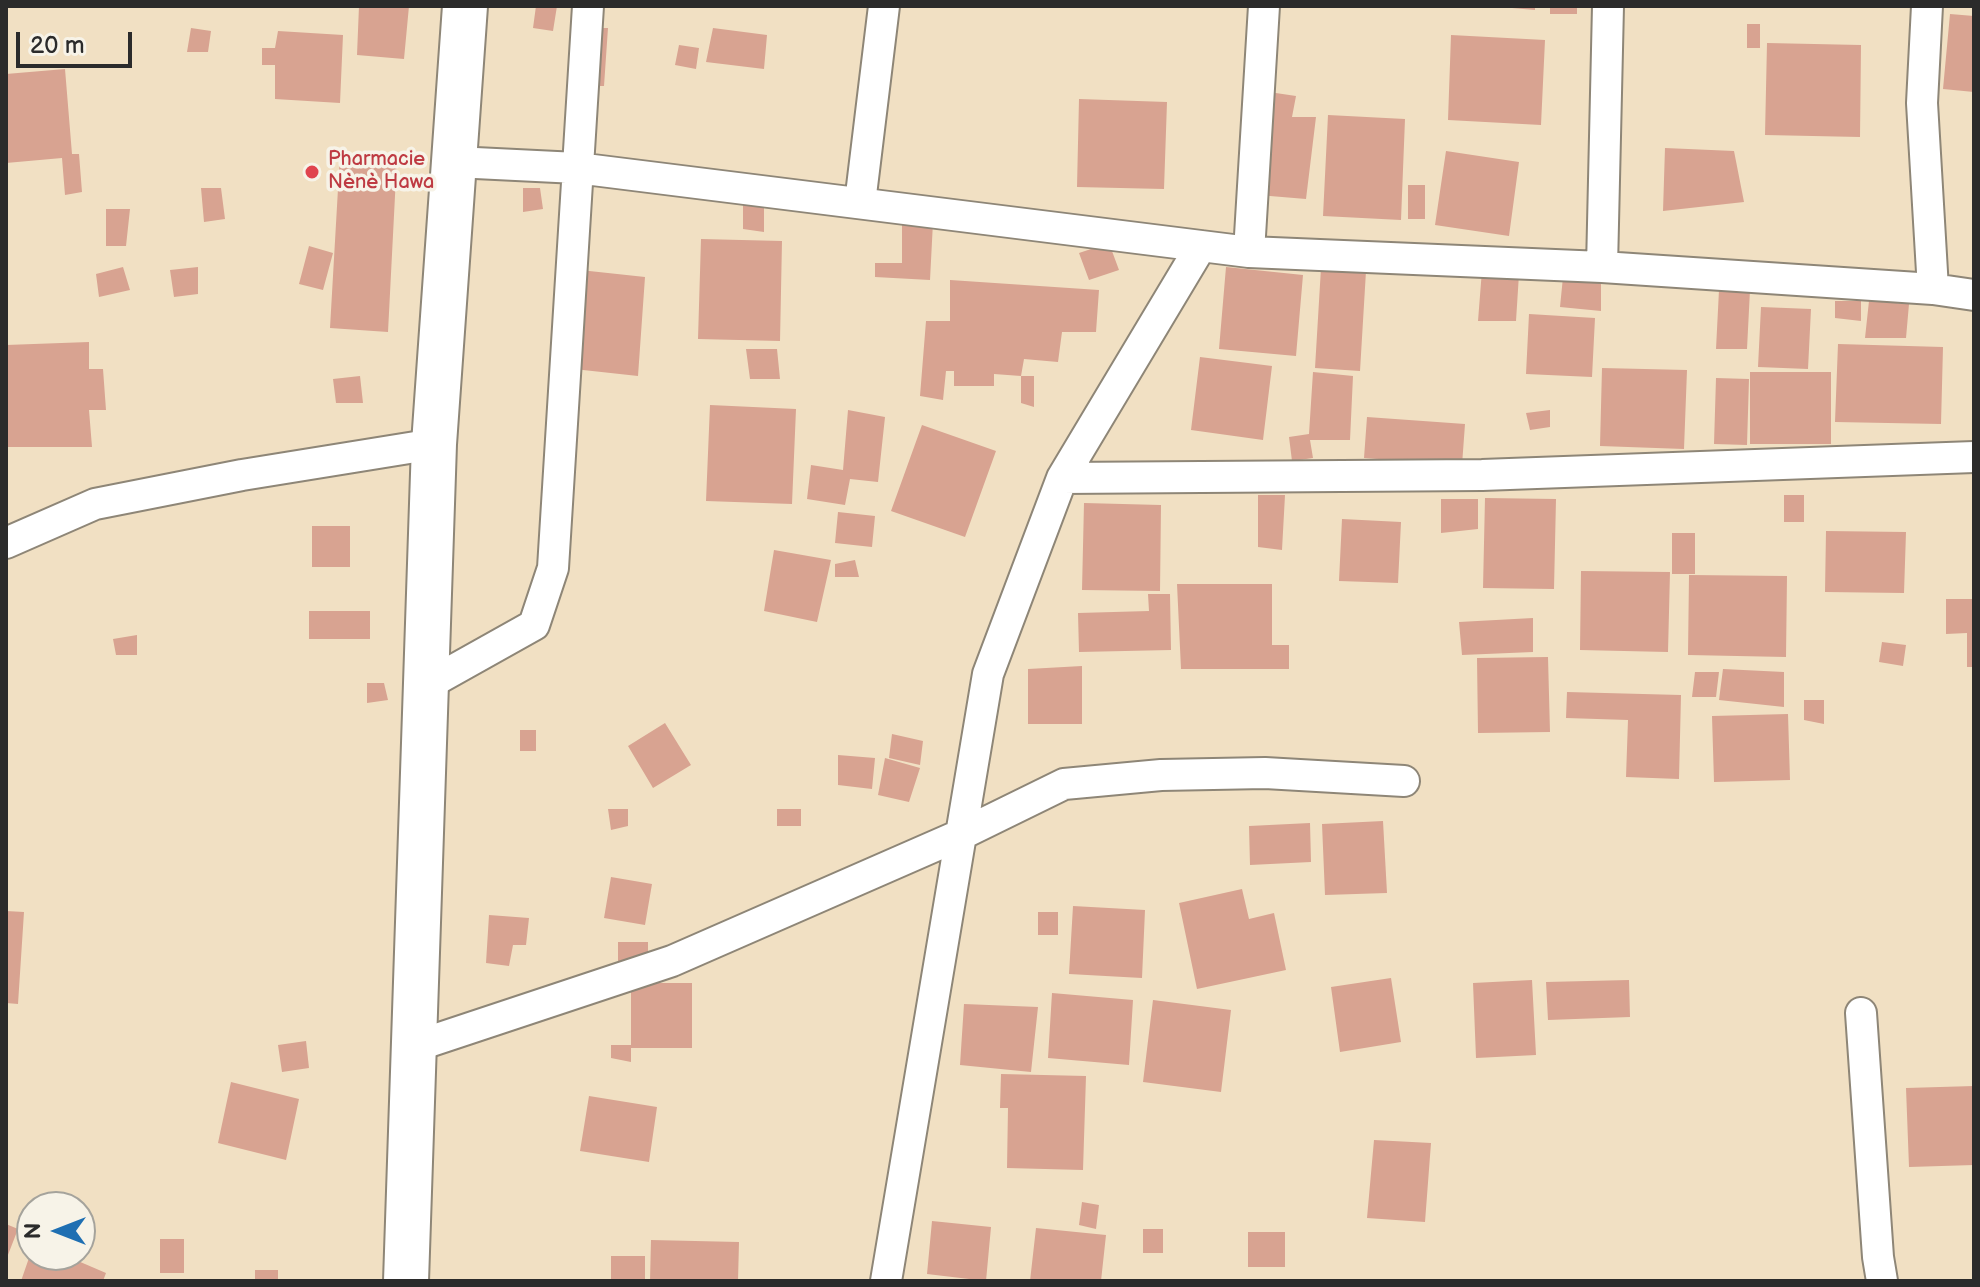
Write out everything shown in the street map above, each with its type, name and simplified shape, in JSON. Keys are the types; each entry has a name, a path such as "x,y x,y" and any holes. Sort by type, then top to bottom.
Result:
{"highway":[{"path":"406,1281 434,444 465,6"}],"street":[{"path":"425,686 534,625 553,568 588,6"},
{"path":"860,203 884,6"},
{"path":"1249,252 1264,6"},
{"path":"1602,267 1608,6"},
{"path":"1927,6 1922,103 1933,289"},
{"path":"455,162 577,168 1249,252 1602,267 1933,289 1974,295"},
{"path":"886,1281 988,674 1062,478 1201,246"},
{"path":"6,543 95,504 242,475 434,444"},
{"path":"1062,478 1482,475 1974,457"},
{"path":"416,1046 672,961 960,835 1064,784 1161,775 1265,773 1404,781"},
{"path":"1861,1013 1882,1281"}],"building":[{"path":"359,6 409,6 404,59 357,55"},
{"path":"536,6 557,6 553,31 533,28"},
{"path":"1535,6 1535,10 1512,8"},
{"path":"1550,6 1577,6 1577,14 1550,14"},
{"path":"1950,14 1974,16 1974,92 1943,89"},
{"path":"1747,24 1760,24 1760,48 1747,48"},
{"path":"191,28 211,31 208,52 187,52"},
{"path":"587,28 608,28 604,86 584,86"},
{"path":"713,28 767,35 764,69 706,62"},
{"path":"278,31 343,35 340,103 275,99 275,65 262,65 262,48 275,48"},
{"path":"1451,35 1545,40 1541,125 1448,120"},
{"path":"1767,43 1861,45 1860,137 1765,135"},
{"path":"679,45 699,48 696,69 675,65"},
{"path":"65,69 72,154 79,154 82,192 65,195 62,158 6,163 6,74"},
{"path":"1269,92 1296,96 1292,117 1316,117 1306,199 1258,195"},
{"path":"1079,99 1167,102 1164,189 1077,187"},
{"path":"1328,115 1405,119 1401,220 1323,216"},
{"path":"1665,148 1734,151 1744,202 1663,211"},
{"path":"1446,151 1519,162 1509,236 1435,225"},
{"path":"340,154 397,157 388,332 330,328"},
{"path":"1408,185 1425,185 1425,219 1408,219"},
{"path":"201,188 221,188 225,219 204,222"},
{"path":"523,188 540,188 543,209 523,212"},
{"path":"743,199 764,199 764,232 743,229"},
{"path":"106,209 130,209 126,246 106,246"},
{"path":"902,222 933,222 930,280 875,277 875,263 902,263"},
{"path":"701,239 782,241 780,341 698,339"},
{"path":"1109,243 1119,270 1089,280 1079,253"},
{"path":"309,246 333,253 323,290 299,284"},
{"path":"123,267 130,290 99,297 96,274"},
{"path":"198,267 198,294 174,297 170,270"},
{"path":"1226,267 1303,275 1296,356 1219,349"},
{"path":"1321,268 1366,271 1360,371 1315,368"},
{"path":"580,270 645,277 638,376 574,369"},
{"path":"1482,270 1519,274 1516,321 1478,321"},
{"path":"1563,277 1601,280 1601,311 1560,307"},
{"path":"950,280 1099,290 1096,332 1062,332 1058,362 1024,359 1021,376 994,374 994,386 954,386 954,371 946,371 943,400 920,396 926,321 950,321"},
{"path":"1719,290 1750,290 1747,349 1716,349"},
{"path":"1835,301 1861,301 1861,321 1835,318"},
{"path":"1869,301 1909,304 1906,338 1865,338"},
{"path":"1761,307 1811,309 1808,369 1758,367"},
{"path":"1529,314 1595,318 1592,377 1526,374"},
{"path":"89,342 89,369 103,369 106,410 89,410 92,447 6,447 6,345"},
{"path":"1838,344 1943,347 1941,424 1835,422"},
{"path":"746,349 777,349 780,379 750,379"},
{"path":"1200,357 1272,366 1263,440 1191,430"},
{"path":"1602,368 1687,370 1684,449 1600,446"},
{"path":"1313,372 1353,376 1350,440 1310,440 1313,458 1292,461 1289,437 1309,434"},
{"path":"1750,372 1831,372 1831,444 1750,444"},
{"path":"360,376 363,403 336,403 333,379"},
{"path":"1021,376 1034,376 1034,407 1021,403"},
{"path":"1716,378 1749,379 1747,445 1714,444"},
{"path":"710,405 796,409 792,504 706,501"},
{"path":"848,410 885,417 878,482 850,479 845,505 807,499 811,465 843,470"},
{"path":"1550,410 1550,427 1530,430 1526,413"},
{"path":"1367,417 1465,424 1462,465 1364,458"},
{"path":"922,425 996,451 965,537 891,511"},
{"path":"1258,495 1285,495 1282,550 1258,547"},
{"path":"1784,495 1804,495 1804,522 1784,522"},
{"path":"1485,498 1556,499 1554,589 1483,588"},
{"path":"1441,499 1478,499 1478,529 1441,533"},
{"path":"1084,503 1161,505 1160,591 1082,590"},
{"path":"838,512 875,516 872,547 835,543"},
{"path":"1342,519 1401,522 1398,583 1339,581"},
{"path":"312,526 350,526 350,567 312,567"},
{"path":"1826,531 1906,532 1904,593 1825,592"},
{"path":"1672,533 1695,533 1695,574 1672,574"},
{"path":"774,550 831,560 817,622 764,611"},
{"path":"855,560 859,577 835,577 835,564"},
{"path":"1581,571 1670,572 1668,652 1580,650"},
{"path":"1689,575 1787,576 1786,657 1688,655"},
{"path":"1177,584 1272,584 1272,645 1289,645 1289,669 1181,669"},
{"path":"1148,594 1170,594 1171,650 1079,652 1078,613 1149,611"},
{"path":"1946,599 1974,599 1974,667 1967,667 1967,633 1946,634"},
{"path":"309,611 370,611 370,639 309,639"},
{"path":"1533,618 1533,652 1462,655 1459,622"},
{"path":"137,635 137,655 116,655 113,639"},
{"path":"1882,642 1906,645 1903,666 1879,662"},
{"path":"1548,657 1550,732 1478,733 1477,658"},
{"path":"1082,666 1082,724 1028,724 1028,669"},
{"path":"1723,669 1784,672 1784,707 1719,700"},
{"path":"1695,672 1719,672 1716,697 1692,697"},
{"path":"367,683 384,683 388,700 367,703"},
{"path":"1567,692 1681,695 1679,779 1626,777 1628,720 1566,718"},
{"path":"1804,700 1824,700 1824,724 1804,720"},
{"path":"1788,714 1790,780 1714,782 1712,716"},
{"path":"665,723 691,765 653,788 628,746"},
{"path":"520,730 536,730 536,751 520,751"},
{"path":"892,734 923,741 920,765 889,758"},
{"path":"838,755 875,758 872,789 838,785"},
{"path":"885,758 920,768 909,802 878,795"},
{"path":"608,809 628,809 628,826 611,830"},
{"path":"777,809 801,809 801,826 777,826"},
{"path":"1383,821 1387,893 1325,895 1322,824"},
{"path":"1310,823 1311,862 1250,865 1249,826"},
{"path":"611,877 652,884 645,925 604,918"},
{"path":"1242,889 1249,919 1274,913 1286,970 1197,989 1179,903"},
{"path":"1073,906 1145,910 1142,978 1069,974"},
{"path":"6,911 24,912 18,1004 6,1003"},
{"path":"1038,912 1058,912 1058,935 1038,935"},
{"path":"489,915 529,918 526,945 513,945 509,966 486,963"},
{"path":"618,942 648,942 648,966 618,970"},
{"path":"1391,978 1401,1042 1340,1052 1331,987"},
{"path":"1532,980 1536,1055 1476,1058 1473,983"},
{"path":"1629,980 1630,1017 1548,1020 1546,982"},
{"path":"631,983 692,983 692,1048 631,1048 631,1062 611,1058 611,1045 631,1045"},
{"path":"1052,993 1133,1000 1129,1065 1048,1058"},
{"path":"1153,1000 1231,1010 1221,1092 1143,1082"},
{"path":"964,1004 1038,1007 1031,1072 960,1065"},
{"path":"306,1041 309,1068 282,1072 278,1045"},
{"path":"1001,1074 1086,1076 1083,1170 1007,1168 1008,1108 1000,1108"},
{"path":"231,1082 299,1099 286,1160 218,1143"},
{"path":"1974,1086 1974,1165 1909,1167 1906,1088"},
{"path":"589,1096 657,1107 649,1162 580,1151"},
{"path":"1374,1140 1431,1143 1425,1222 1367,1218"},
{"path":"1082,1202 1099,1205 1096,1229 1079,1225"},
{"path":"932,1221 991,1227 986,1281 927,1274"},
{"path":"6,1224 16,1228 16,1234 6,1260"},
{"path":"1036,1228 1106,1235 1101,1281 1030,1281"},
{"path":"1143,1229 1163,1229 1163,1253 1143,1253"},
{"path":"1248,1232 1285,1232 1285,1267 1248,1267"},
{"path":"160,1239 184,1239 184,1273 160,1273"},
{"path":"651,1240 739,1242 738,1281 650,1281"},
{"path":"611,1256 645,1256 645,1281 611,1281"},
{"path":"96,1269 106,1273 103,1281 21,1281 24,1271"},
{"path":"255,1270 278,1270 278,1281 255,1281"}],"place":[{"name":"Pharmacie Nènè Hawa","path":"312,172"}]}
